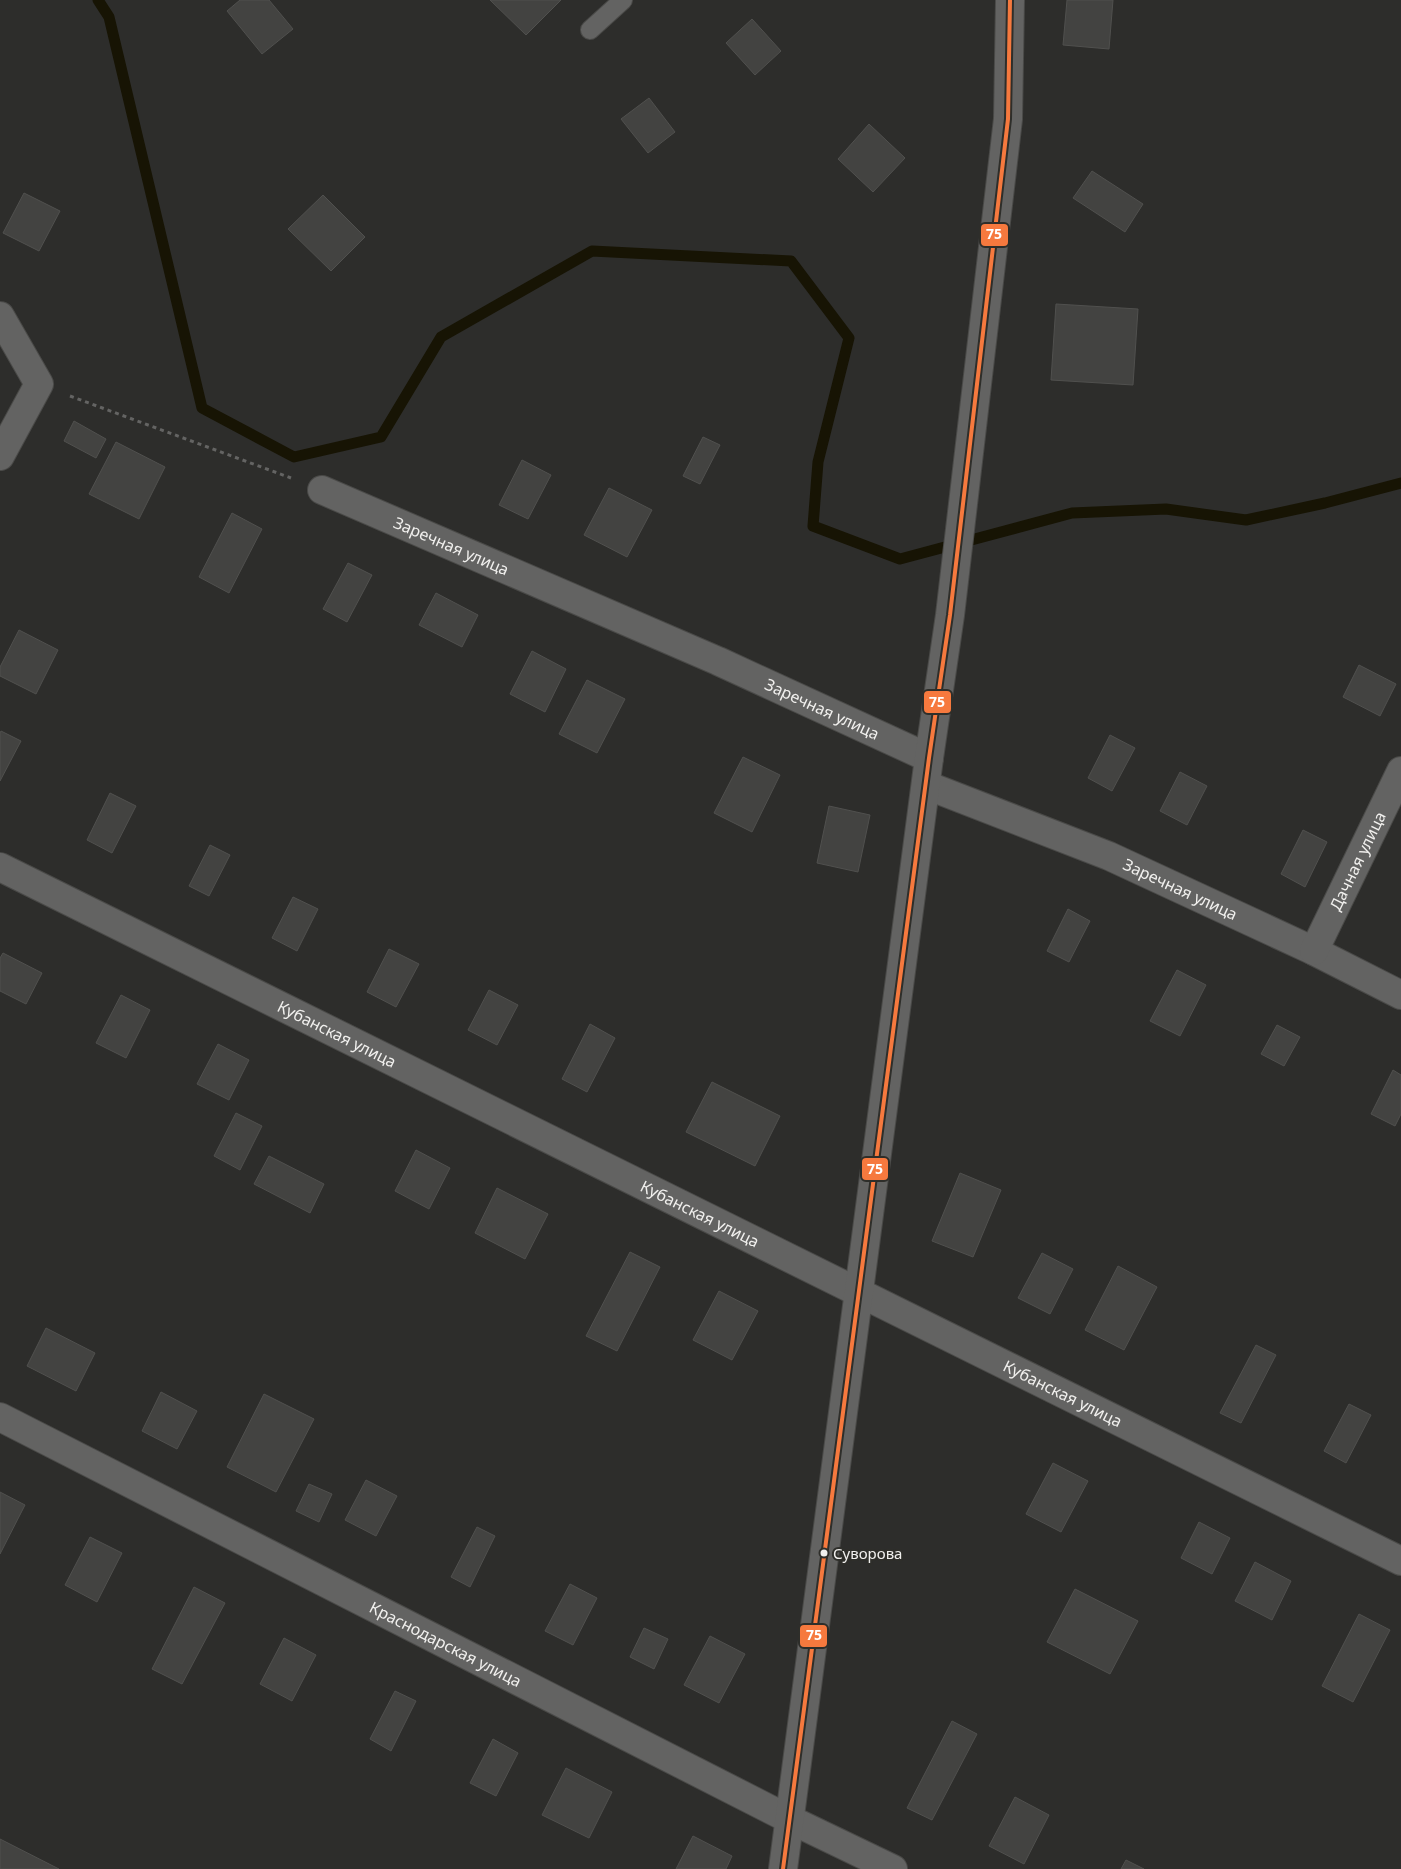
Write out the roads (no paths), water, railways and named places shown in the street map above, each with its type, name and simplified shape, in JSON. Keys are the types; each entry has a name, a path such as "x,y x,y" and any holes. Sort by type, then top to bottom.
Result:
{"street":[{"path":"783,1869 929,758 950,615 966,464 1008,119 1010,0"},
{"path":"0,316 39,384 0,456"},
{"name":"Заречная улица","path":"322,490 718,661 929,758"},
{"name":"Дачная улица","path":"1314,951 1401,771"},
{"name":"Заречная улица","path":"926,785 1109,856 1314,951 1401,995"},
{"name":"Кубанская улица","path":"0,867 1401,1560"},
{"name":"Краснодарская улица","path":"0,1417 893,1869"}],"lane":[{"path":"590,30 623,0"}],"waterway":[{"path":"98,0 109,17 202,408 294,457 381,437 441,337 592,251 791,261 849,338 818,462 813,526 900,559 1072,513 1166,509 1246,520 1325,503 1401,483"}],"place":[{"name":"Суворова","path":"824,1553"}]}
